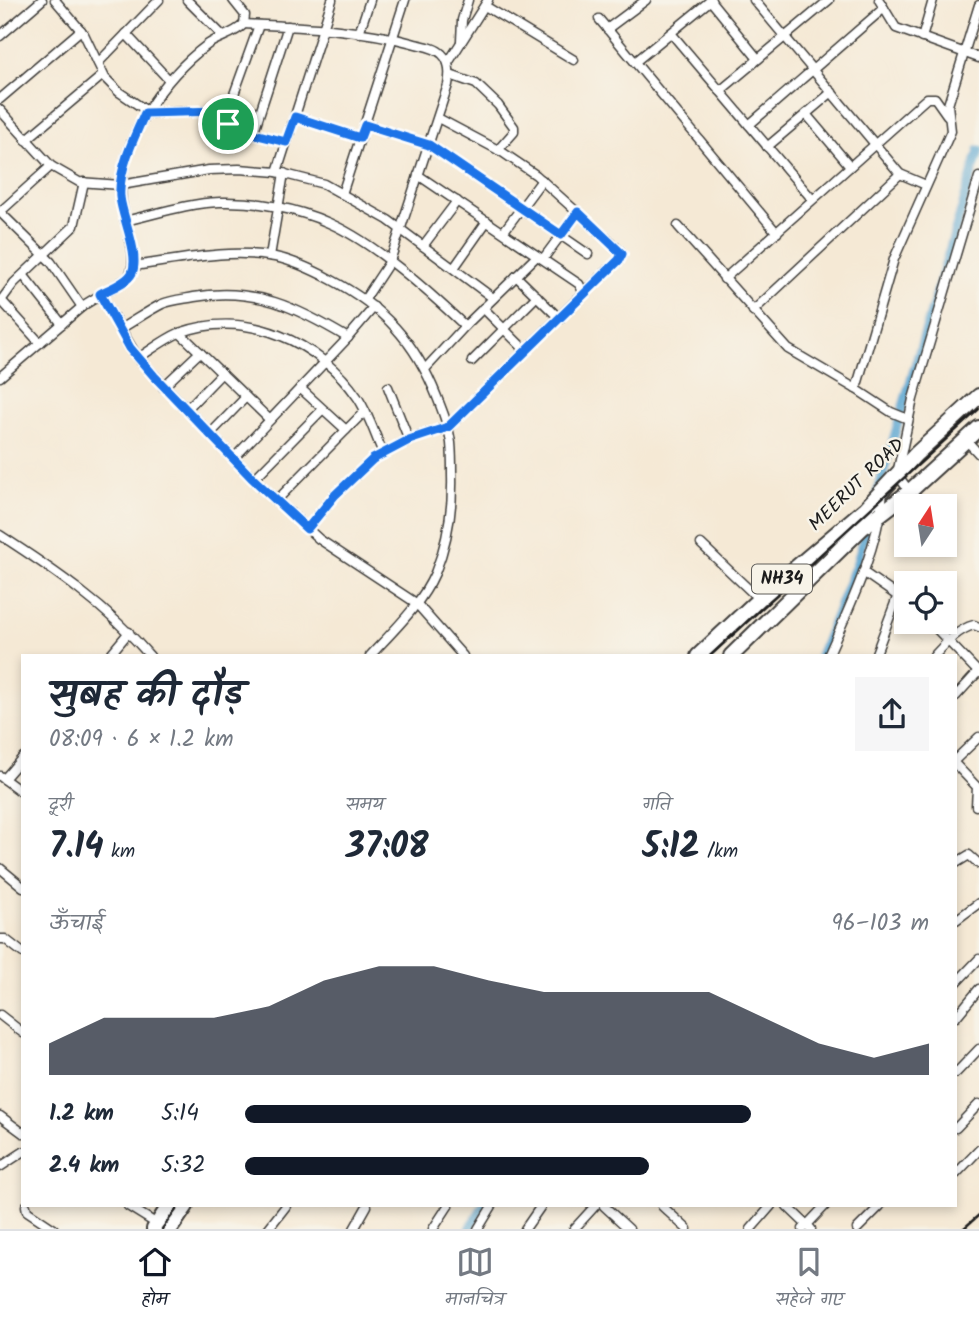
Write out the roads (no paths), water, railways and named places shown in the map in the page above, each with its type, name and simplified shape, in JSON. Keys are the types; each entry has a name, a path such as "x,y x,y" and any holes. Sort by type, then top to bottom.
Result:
{"highway":[{"name":"MEERUT ROAD","path":"733,654 862,527 876,510 883,491 897,474 979,396"},
{"name":"MEERUT ROAD","path":"700,654 759,599 876,510 909,491 979,428"},
{"path":"161,1227 169,1207"},
{"path":"161,1227 185,1207"}],"street":[{"path":"0,36 42,0"},
{"path":"55,0 82,30 103,75 118,92 146,112 218,111 229,107"},
{"path":"98,63 159,0"},
{"path":"187,0 223,36"},
{"path":"233,0 245,15 244,24"},
{"path":"271,257 286,142 332,0"},
{"path":"359,33 370,0"},
{"path":"342,194 405,0"},
{"path":"460,44 462,20 468,0"},
{"path":"607,29 646,0"},
{"path":"635,62 710,0 758,58"},
{"path":"720,91 830,0"},
{"path":"749,125 814,71 890,0"},
{"path":"922,38 933,0"},
{"path":"760,2 785,37 900,174 926,185"},
{"path":"448,63 486,3 574,60"},
{"path":"948,116 948,105 979,5"},
{"path":"883,7 897,28 979,58"},
{"path":"598,19 777,233"},
{"path":"0,377 82,307 128,278 133,266 120,197 132,141 146,112 169,80 205,46 244,24 322,27 394,38 434,49 441,53 448,63 450,75 438,118 390,261 365,299"},
{"path":"258,25 229,107 228,124 230,128 286,142"},
{"path":"253,134 288,26"},
{"path":"0,99 82,30"},
{"path":"671,33 812,200"},
{"path":"126,34 169,80"},
{"path":"26,140 103,75"},
{"path":"450,75 476,83 498,105 514,127 498,150"},
{"path":"767,147 832,92"},
{"path":"724,279 927,98 935,98 948,116 951,131 894,259 856,388"},
{"path":"0,110 51,166 69,178 84,182 121,184 209,170 239,169 280,172 324,184 401,229 493,298"},
{"path":"806,114 850,166"},
{"path":"295,117 360,138"},
{"path":"307,529 350,480 383,453 409,440 448,427 560,319 622,254 542,180 498,150 438,118"},
{"path":"365,125 429,145 588,254"},
{"path":"51,166 0,212 45,256 82,307"},
{"path":"753,310 900,174"},
{"path":"418,175 579,284 584,293"},
{"path":"909,491 897,474 902,417 979,177"},
{"path":"503,231 542,180"},
{"path":"40,343 1,301 14,283 74,226 84,182"},
{"path":"423,246 457,201"},
{"path":"125,221 220,202 278,207 330,223 390,261 465,326"},
{"path":"426,368 493,298 540,258 578,212"},
{"path":"454,268 487,220"},
{"path":"678,226 788,349 902,417"},
{"path":"133,266 225,253 271,257 314,271 365,299 395,327 426,368 448,427 452,454 450,523 434,575 416,603 372,654"},
{"path":"24,276 62,324"},
{"path":"516,276 560,319"},
{"path":"100,294 138,358 254,480 307,529 416,603 461,654"},
{"path":"120,329 164,303 226,294 253,296 296,309 348,338"},
{"path":"472,360 537,296"},
{"path":"234,458 374,307"},
{"path":"483,308 526,351"},
{"path":"138,358 180,333 208,325 259,328 284,335 326,361 358,398 383,453"},
{"path":"180,333 270,420"},
{"path":"163,387 200,352"},
{"path":"186,410 222,373"},
{"path":"387,387 409,440"},
{"path":"300,388 346,430"},
{"path":"210,434 246,397"},
{"path":"254,480 322,410"},
{"path":"276,500 365,411"},
{"path":"966,440 979,454"},
{"path":"829,654 863,572 876,510"},
{"path":"0,535 82,592 129,632 148,654"},
{"path":"701,544 759,599"},
{"path":"863,572 894,592"},
{"path":"876,654 894,606"},
{"path":"936,654 949,640 971,625 979,627"},
{"path":"111,654 129,632"},
{"path":"943,634 978,672 957,695"},
{"path":"957,758 979,737"},
{"path":"21,759 2,777 21,791"},
{"path":"957,766 975,784 975,807"},
{"path":"957,862 969,855 979,864"},
{"path":"0,868 21,885"},
{"path":"957,919 979,903"},
{"path":"0,939 5,939 21,951"},
{"path":"957,983 979,959"},
{"path":"957,1016 979,989"},
{"path":"0,1015 21,1031"},
{"path":"957,1072 979,1049"},
{"path":"957,1127 979,1104"},
{"path":"0,1116 21,1132"},
{"path":"957,1173 979,1150"},
{"path":"0,1167 21,1153"},
{"path":"26,1207 27,1211 54,1229"},
{"path":"130,1207 161,1227"},
{"path":"268,1229 285,1207"},
{"path":"354,1229 366,1207"},
{"path":"433,1229 447,1207"},
{"path":"478,1229 491,1207"},
{"path":"525,1229 540,1207"},
{"path":"575,1229 594,1207"},
{"path":"605,1207 629,1229"},
{"path":"664,1207 687,1229"},
{"path":"751,1229 770,1207"},
{"path":"788,1207 807,1228 824,1207"},
{"path":"857,1229 879,1207"}],"waterway":[{"path":"877,494 979,150"},
{"path":"821,654 857,562 868,524"},
{"path":"469,1229 482,1207"}],"railway":[{"path":"712,654 979,409"},
{"path":"162,1229 178,1207"},
{"path":"963,1229 979,1215"}]}
